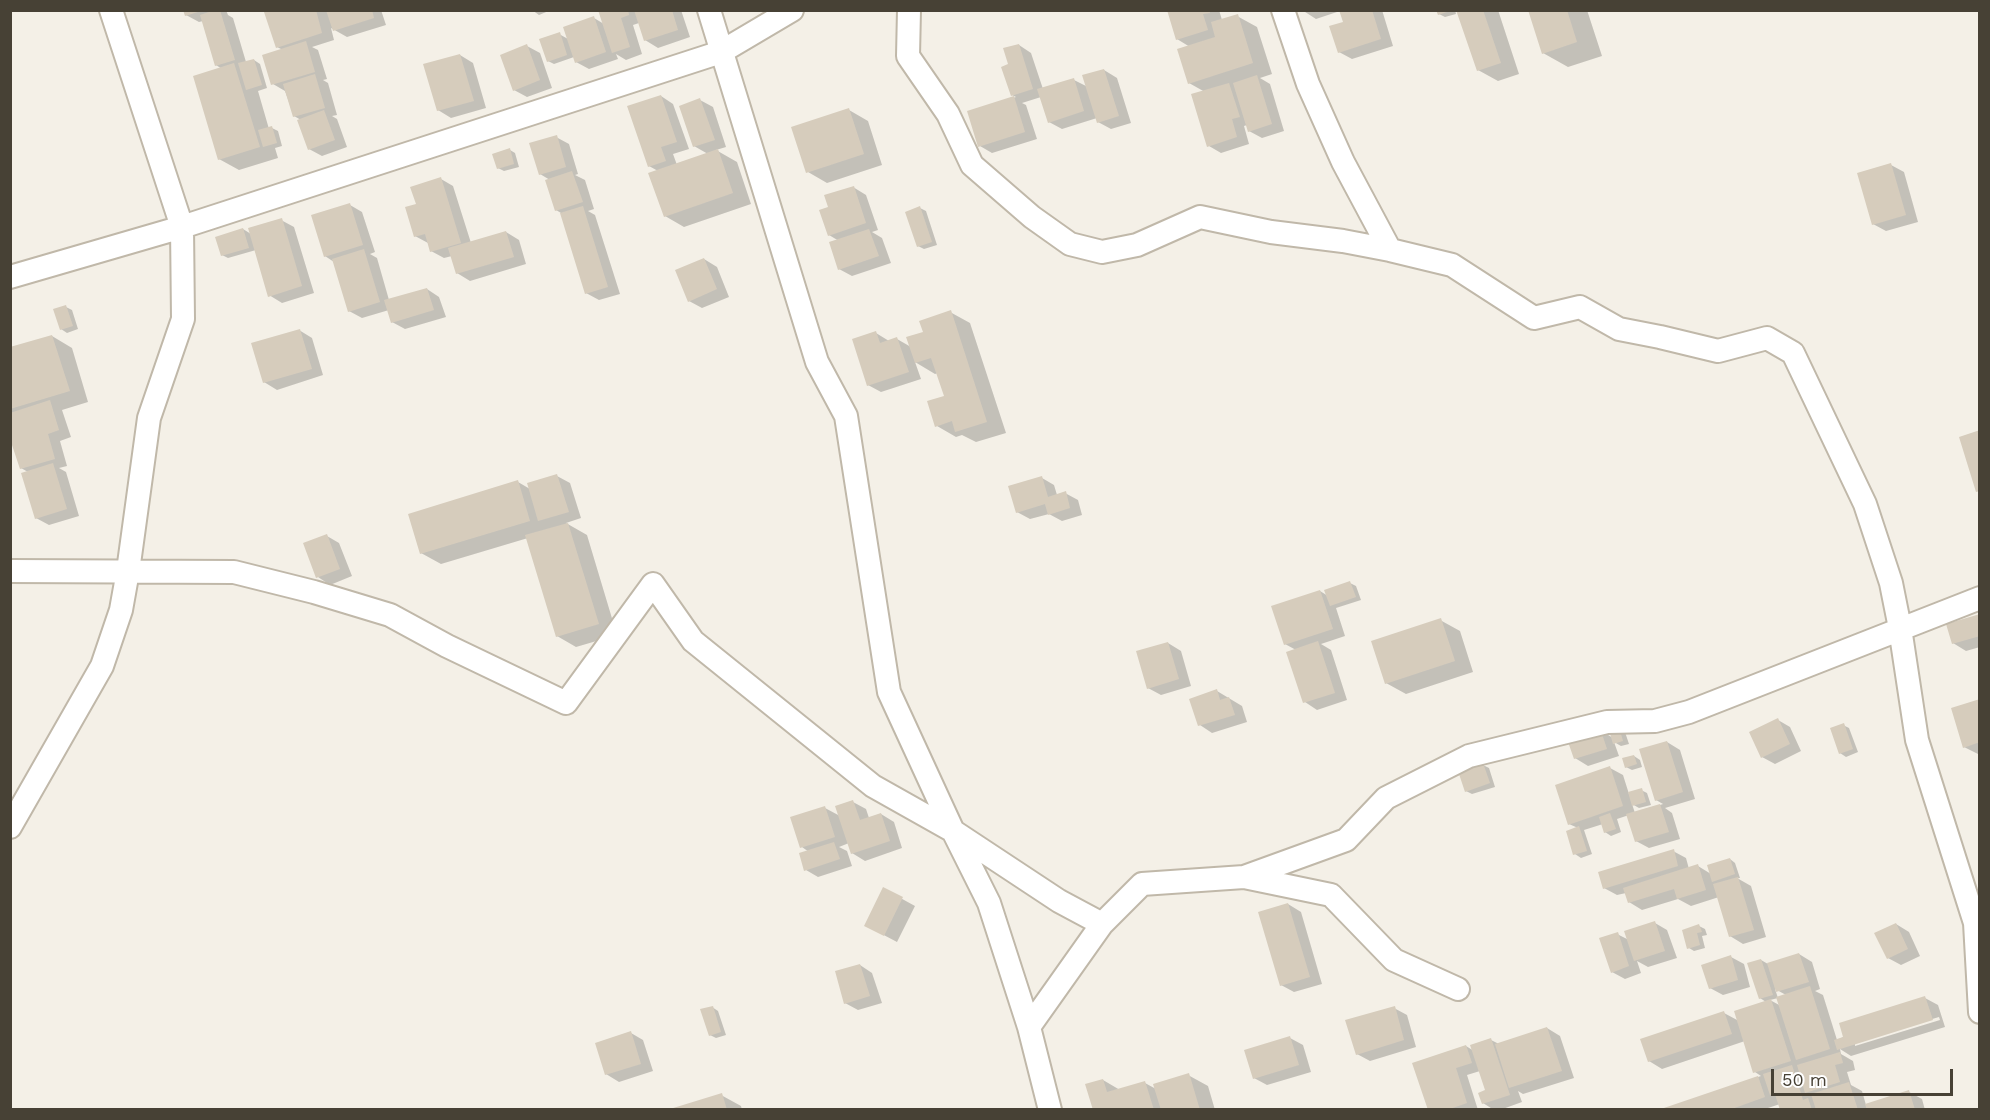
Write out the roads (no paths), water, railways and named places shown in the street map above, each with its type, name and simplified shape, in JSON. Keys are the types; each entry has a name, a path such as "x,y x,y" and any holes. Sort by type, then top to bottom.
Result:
{"street":[{"path":"10,827 102,666 121,610 149,418 183,319 182,227 111,10"},
{"path":"709,10 817,362 846,416 889,692 989,903 1029,1027 1050,1110"},
{"path":"10,277 182,227 721,52 792,10"},
{"path":"909,10 908,56 948,114 972,165 1032,217 1070,244 1102,252 1137,245 1200,217 1271,232 1390,250 1452,265 1534,318 1580,307 1620,329 1718,351 1767,338 1792,353 1865,504 1891,583 1917,740 1975,923 1980,1012"},
{"path":"1283,10 1308,84 1343,162 1390,250"},
{"path":"10,571 234,572 314,592 390,615 447,646 566,703 653,584 693,641 873,786 953,831 1059,901 1102,924"},
{"path":"1244,877 1346,840 1386,798 1469,756 1607,723 1655,721 1689,712 1980,598"},
{"path":"1029,1027 1102,924 1142,884 1244,877 1331,895 1395,960 1458,989"}]}
